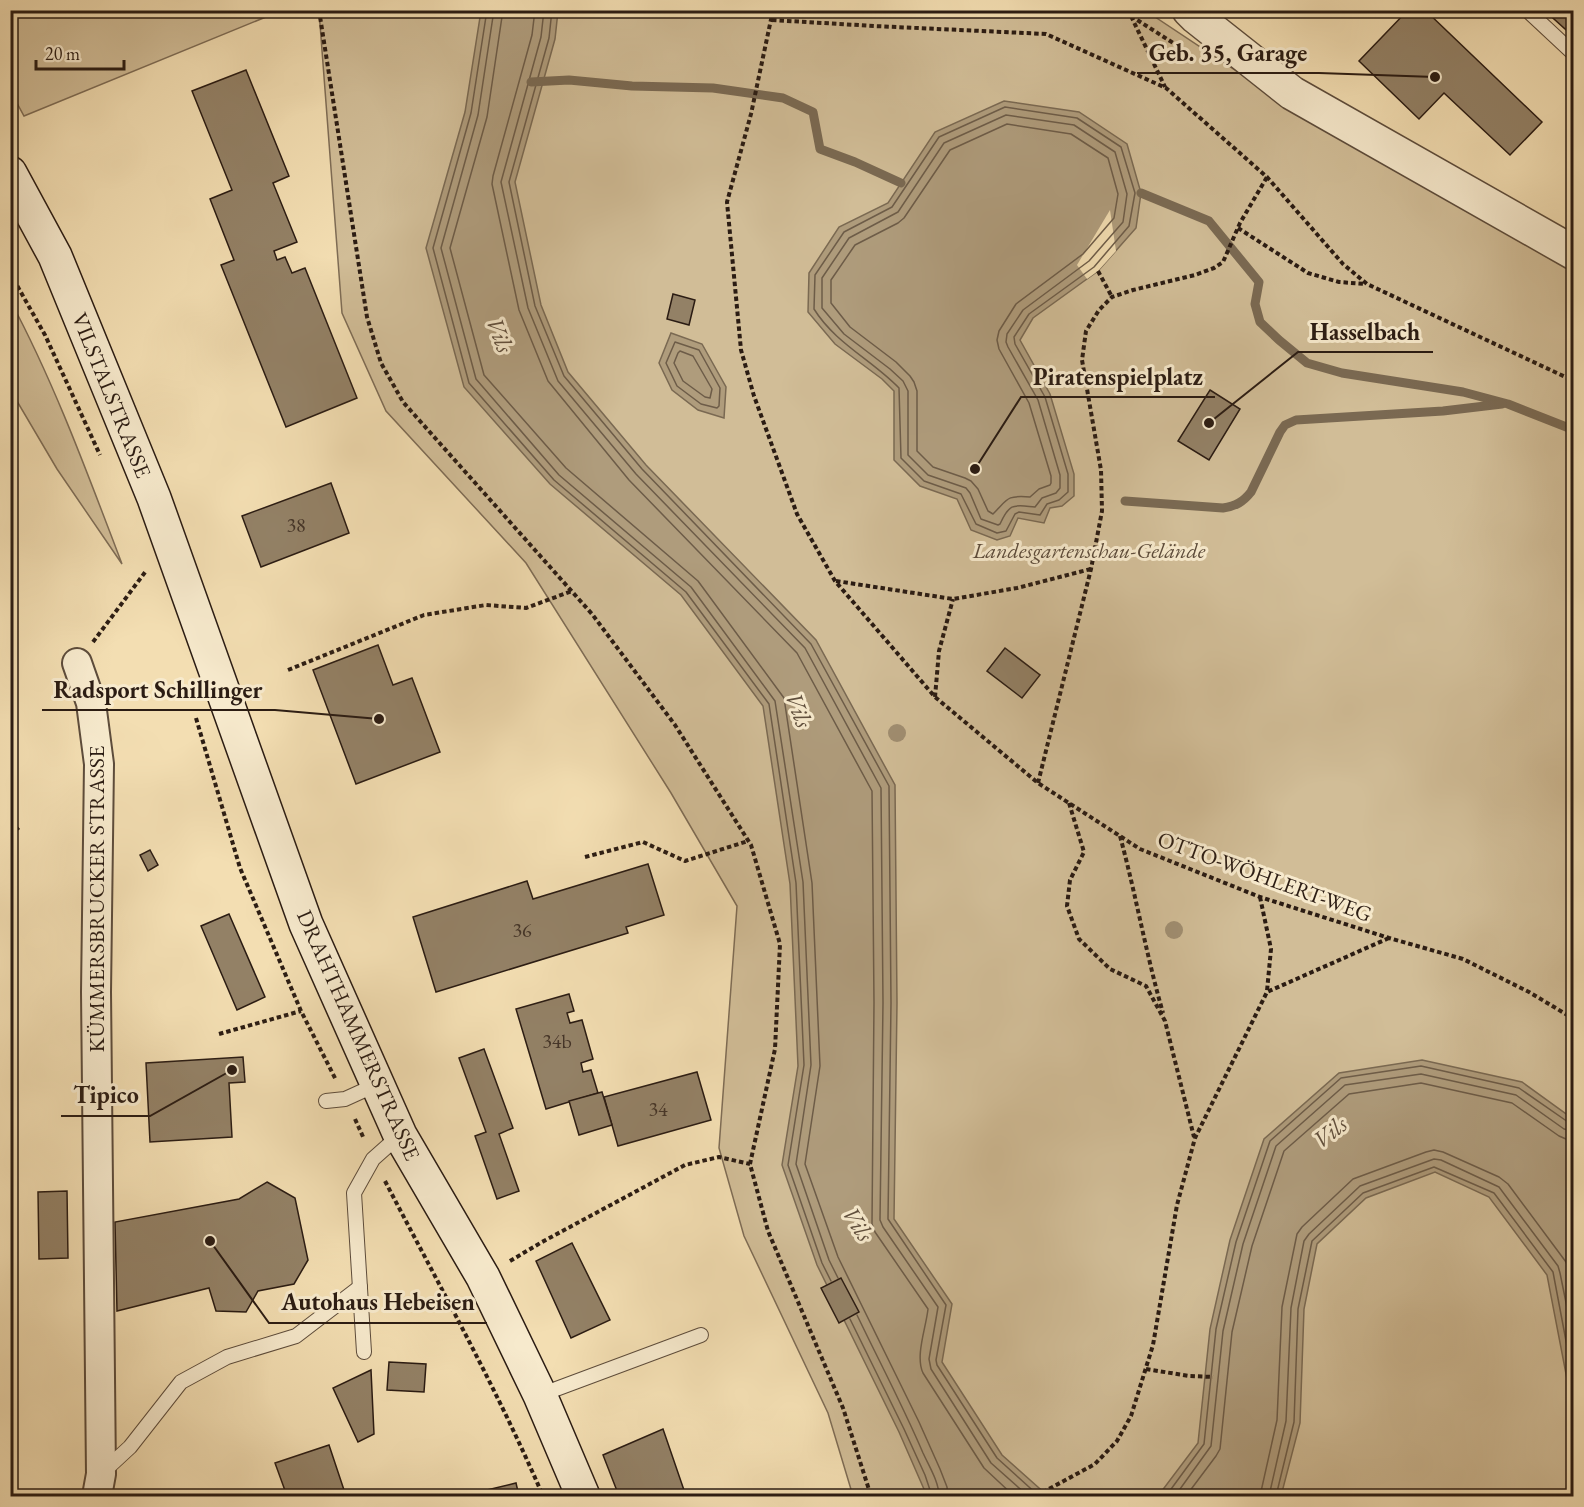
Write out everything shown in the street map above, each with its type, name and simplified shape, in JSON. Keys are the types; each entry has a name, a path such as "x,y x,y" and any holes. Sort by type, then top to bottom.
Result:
{"main road":[{"path":"1190,10 1292,93 1574,253"},
{"name":"VILSTALSTRASSE","path":"10,172 55,256 87,332 154,498 199,624"},
{"name":"DRAHTHAMMERSTRASSE","path":"199,624 306,924 400,1135 483,1276 540,1395 583,1497"}],"street":[{"name":"KÜMMERSBRUCKER STRASSE","path":"77,663 91,703 99,764 96,992 99,1485"}],"lane":[{"path":"1527,10 1574,54"},
{"path":"326,1101 345,1099 378,1084"},
{"path":"364,1352 354,1193 373,1159 400,1135"},
{"path":"99,1485 181,1382 227,1358 296,1335 360,1287"},
{"path":"540,1395 700,1335"}],"path":[{"path":"319,10 367,317 381,363 403,402 592,614 675,725 751,845 780,944 775,1049 750,1164 768,1231 843,1408 871,1497"},
{"name":"OTTO-WÖHLERT-WEG","path":"773,10 751,114 727,202 741,350 754,396 797,514 835,581 935,697 1038,783 1140,849 1260,897 1463,959 1529,992 1574,1019"},
{"path":"1127,10 1166,88"},
{"path":"772,20 1046,34 1166,88 1266,177 1342,264 1367,284 1574,381"},
{"path":"1038,783 1091,569 1101,511 1101,470 1082,360 1086,331 1099,310 1112,297 1195,275 1214,268 1222,262 1266,177"},
{"path":"1237,230 1308,273 1340,282 1367,284"},
{"path":"1098,271 1112,297"},
{"path":"77,663 148,568"},
{"path":"835,581 953,598 1017,588 1091,569"},
{"path":"288,670 424,615 486,605 526,608 572,591"},
{"path":"935,697 939,651 953,598"},
{"path":"1069,803 1084,852 1070,880 1067,906 1080,939 1110,969 1146,986 1165,1021"},
{"path":"1120,836 1134,887 1150,966 1195,1138"},
{"path":"585,857 643,842 685,861 748,841"},
{"path":"1036,1497 1095,1464 1117,1441 1131,1416 1153,1345 1177,1205 1195,1138 1267,992 1271,949 1260,897"},
{"path":"1267,992 1389,938"},
{"path":"219,1034 301,1011"},
{"path":"483,1276 685,1165 719,1157 750,1164"},
{"path":"1146,1369 1189,1376 1213,1377"}],"green space":[{"path":"277,10 278,12 24,116 11,92 11,11"},
{"name":"Landesgartenschau-Gelände","path":"319,11 1146,11 1286,104 1573,265 1573,1496 853,1496 828,1413 744,1236 719,1148 737,906 671,793 526,563 386,411 342,313"},
{"path":"10,300 56,397 122,564 57,469 11,391"}],"water":[{"name":"Vils","path":"481,11 558,11 555,39 515,182 541,305 568,372 646,465 816,640 895,785 897,1003 894,1219 952,1304 942,1362 1002,1455 1048,1496 927,1496 899,1432 817,1265 782,1165 798,1066 790,884 763,706 681,595 550,484 464,387 426,248 465,112"},
{"path":"1004,101 1079,112 1127,144 1141,193 1136,228 1098,271 1033,318 1020,340 1050,394 1074,474 1074,496 1062,506 1050,508 1044,523 1018,518 1010,536 997,540 971,530 957,499 920,486 894,460 894,391 882,379 835,344 808,312 809,273 839,227 888,203 935,132"},
{"path":"671,333 702,344 726,387 724,418 698,410 672,390 659,363"},
{"name":"Vils","path":"1422,1060 1522,1082 1573,1119 1573,1496 1567,1496 1567,1379 1547,1275 1489,1197 1435,1172 1366,1198 1317,1244 1304,1309 1300,1423 1281,1496 1158,1496 1198,1443 1210,1329 1230,1240 1264,1139 1339,1073"}],"pier":[{"path":"1110,210 1116,251 1098,271 1087,279 1077,265"}],"building":[{"path":"1408,10 1425,10 1542,122 1510,155 1444,93 1419,119 1359,61"},
{"path":"1544,10 1574,10 1574,37"},
{"path":"246,70 289,176 273,183 297,242 274,251 277,260 285,257 292,273 305,268 357,398 286,427 221,265 234,260 210,199 232,190 192,91"},
{"path":"673,294 695,300 689,325 667,319"},
{"path":"1210,390 1240,409 1209,460 1178,441"},
{"path":"331,483 349,533 261,567 242,516"},
{"path":"378,645 393,685 412,678 440,752 356,784 313,670"},
{"path":"1005,648 1040,675 1022,698 987,671"},
{"path":"10,818 19,829 10,836"},
{"path":"150,850 158,865 148,871 140,855"},
{"path":"648,864 664,915 626,927 628,933 436,992 413,917 527,881 533,899"},
{"path":"229,914 265,997 237,1010 201,926"},
{"path":"569,994 574,1011 567,1013 570,1023 582,1020 593,1059 581,1063 583,1072 591,1070 598,1093 546,1109 516,1009"},
{"path":"484,1049 513,1128 499,1134 519,1191 497,1199 475,1136 486,1132 459,1058"},
{"path":"243,1057 245,1082 229,1083 232,1137 150,1142 146,1063"},
{"path":"697,1072 711,1120 618,1146 604,1097"},
{"path":"602,1092 612,1125 579,1135 569,1101"},
{"path":"267,1182 295,1198 308,1260 294,1284 258,1291 246,1312 216,1311 209,1288 117,1311 115,1222 239,1199"},
{"path":"67,1191 68,1258 39,1259 38,1192"},
{"path":"572,1243 610,1320 571,1338 536,1261"},
{"path":"841,1278 859,1312 839,1323 821,1288"},
{"path":"389,1362 426,1364 424,1392 387,1390"},
{"path":"371,1370 374,1434 358,1442 333,1388"},
{"path":"663,1429 686,1496 619,1496 603,1455"},
{"path":"329,1445 346,1496 287,1496 275,1463"},
{"path":"516,1483 519,1496 471,1496 470,1494"}],"waterway":[{"path":"531,82 569,80 632,86 713,88 783,98 813,112 820,149 901,183"},
{"path":"1141,193 1209,221 1259,282 1255,304 1260,322 1307,363 1342,373 1463,392 1508,404 1574,430"},
{"path":"1125,501 1223,508 1235,505 1251,492 1285,425 1296,420 1443,411 1502,404"}],"place":[{"name":"Geb. 35, Garage","path":"1435,77"},
{"name":"Hasselbach","path":"1209,423"},
{"name":"Piratenspielplatz","path":"975,469"},
{"name":"Radsport Schillinger","path":"379,719"},
{"name":"Tipico","path":"232,1070"},
{"name":"Autohaus Hebeisen","path":"210,1241"}]}
